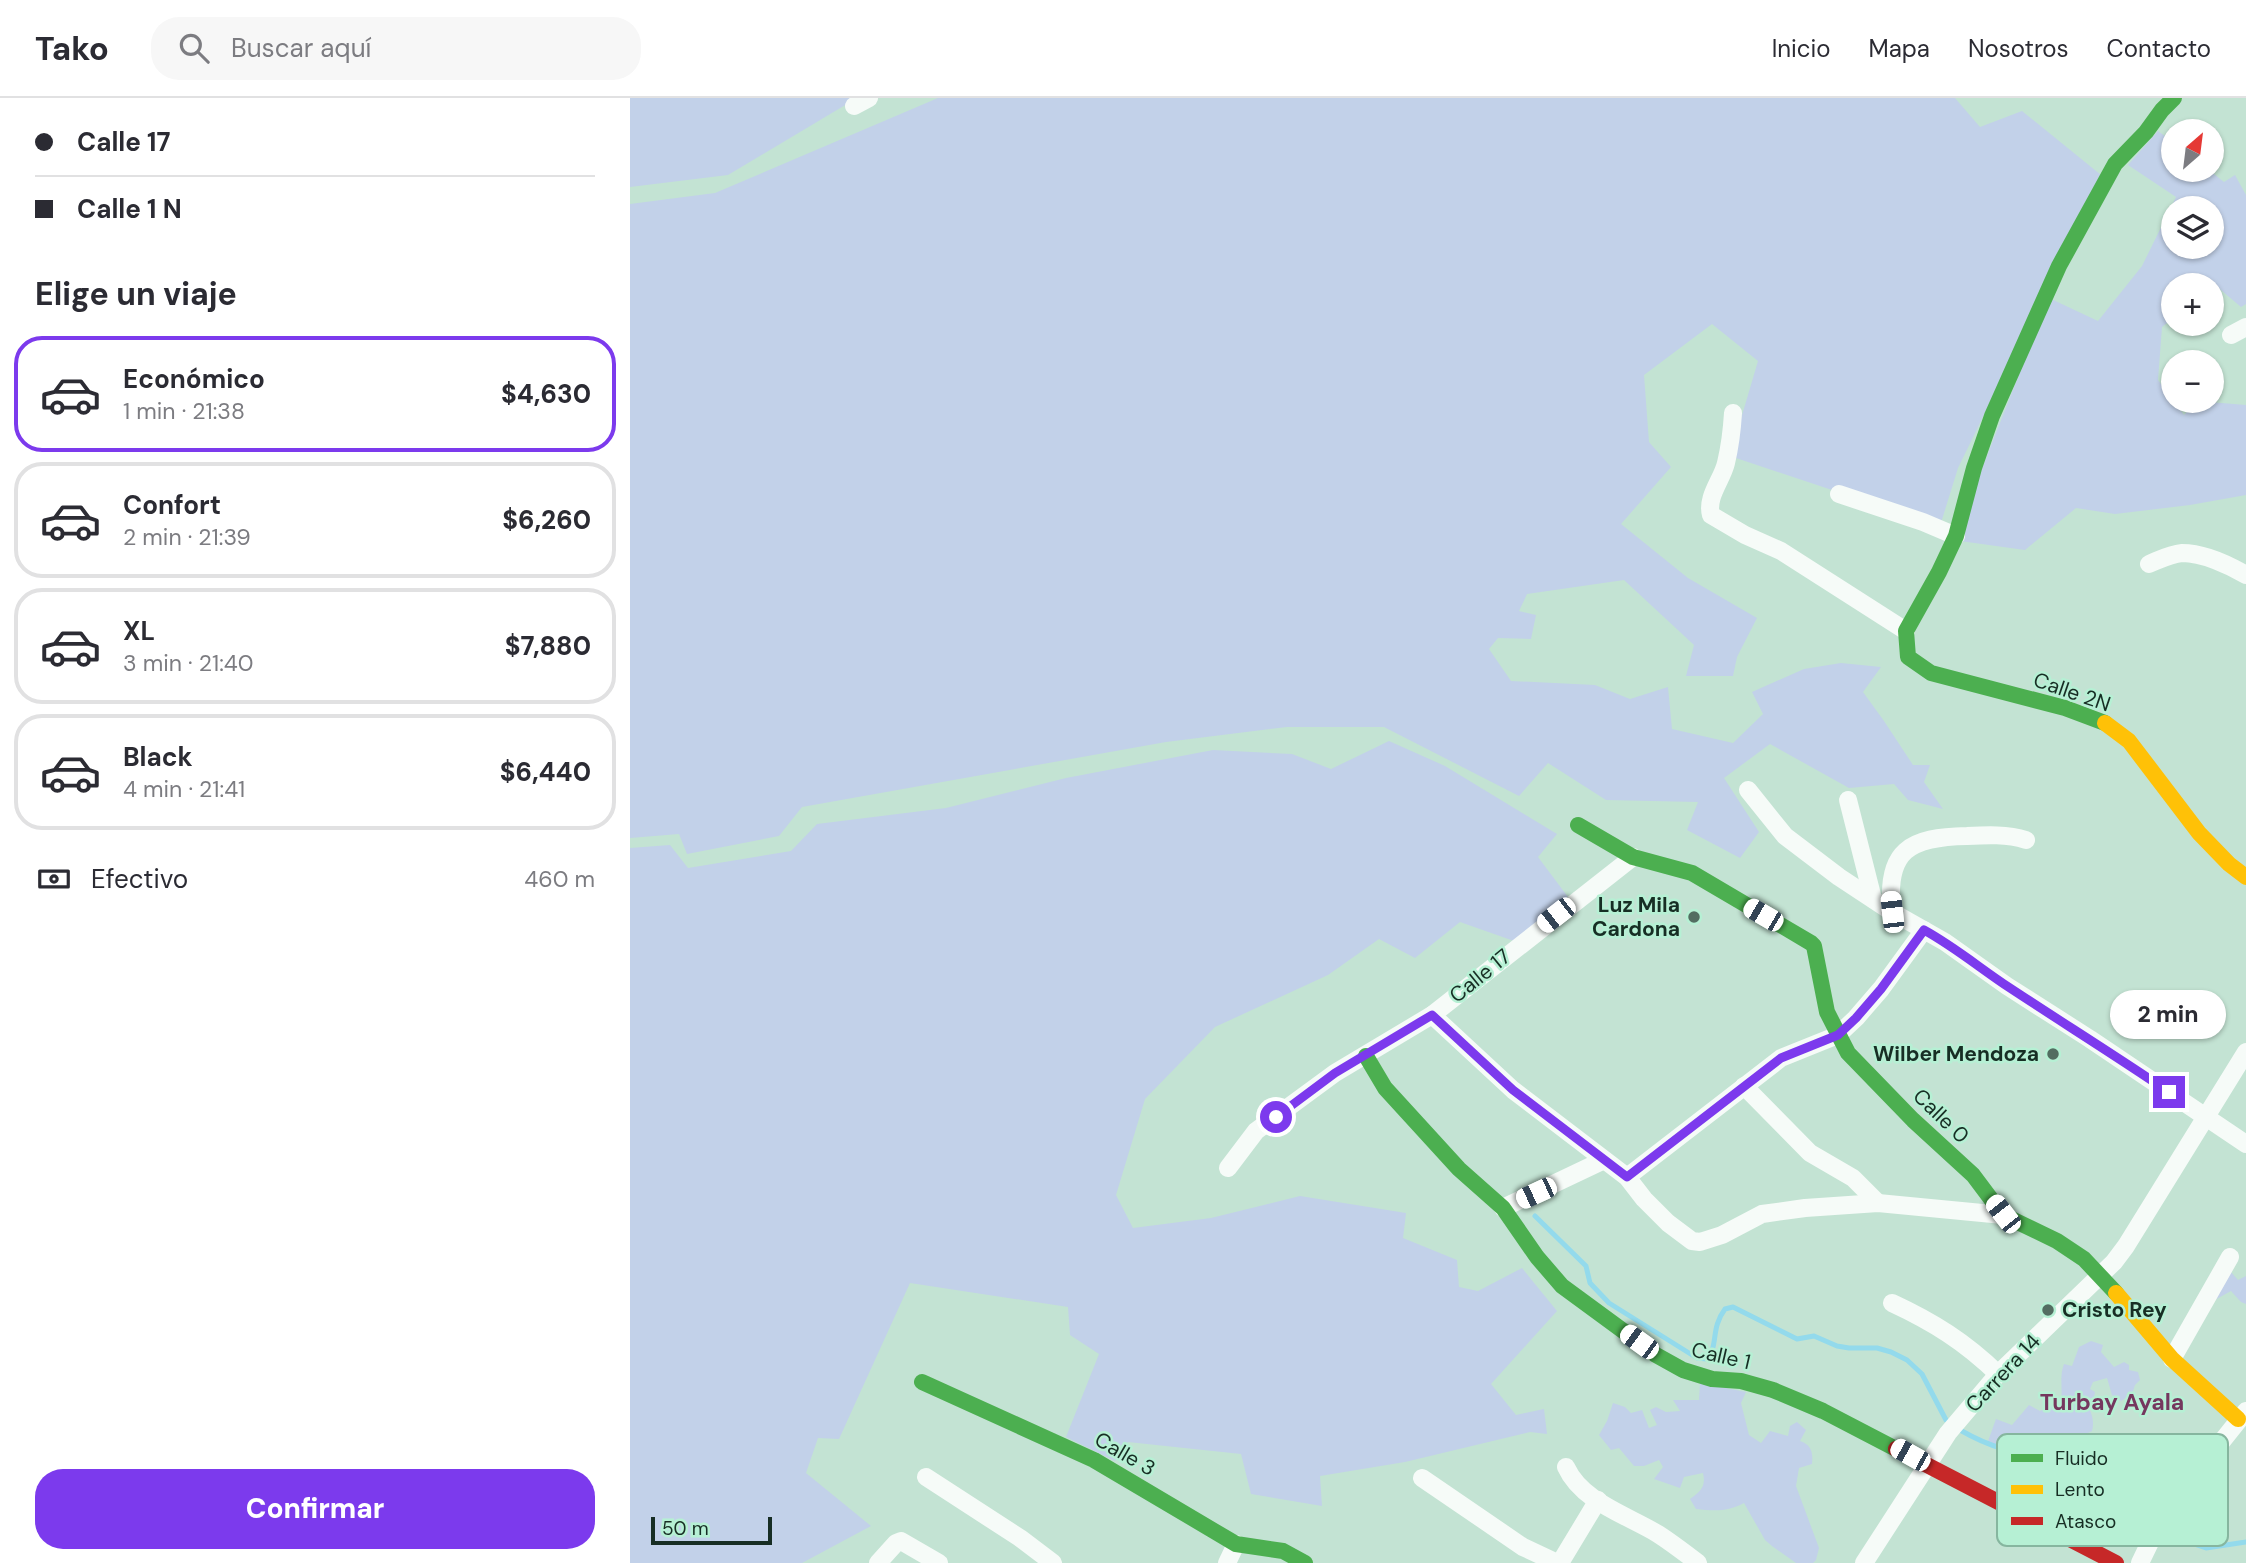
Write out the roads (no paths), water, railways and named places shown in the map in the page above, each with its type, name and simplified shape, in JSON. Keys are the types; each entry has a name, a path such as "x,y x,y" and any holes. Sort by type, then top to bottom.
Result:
{"street":[{"path":"1733,413 1732,437 1727,460 1709,508 1711,515 1745,535 1781,551 1906,631 1956,536 1974,468 1992,416 2059,266 2115,164 2151,126 2164,101"},
{"path":"1839,495 1956,536"},
{"path":"2149,564 2183,553 2231,566 2246,575"},
{"name":"Calle 2N","path":"1906,631 1908,657 1931,673 2065,708 2102,721 2129,741 2199,833 2229,864 2246,877"},
{"path":"1748,790 1785,836 1873,899 1945,942 2246,1144"},
{"path":"1848,800 1873,899"},
{"name":"Calle 0","path":"1578,825 1633,856 1692,873 1811,943 1814,946 1827,1012 1847,1053 1913,1120 1973,1175 2003,1214 2057,1241 2084,1259 2172,1359 2242,1415"},
{"path":"1892,912 1891,885 1896,864 1902,853 1915,844 1930,838 1956,836 2011,835 2026,840"},
{"name":"Calle 17","path":"1228,1168 1256,1131 1335,1073 1432,1015 1633,856"},
{"path":"1627,1177 1781,1058 1838,1035 1881,989 1924,930"},
{"path":"1432,1015 1513,1090 1627,1177 1668,1223 1692,1241 1700,1242 1722,1234 1762,1214 1805,1208 1878,1203 2003,1214"},
{"name":"Carrera 14","path":"1864,1563 1948,1433 1998,1374 2100,1275 2126,1246 2246,1052"},
{"name":"Calle 1","path":"1366,1056 1385,1088 1459,1169 1503,1208 1536,1257 1562,1286 1656,1355 1683,1370 1712,1379 1741,1381 1773,1390 1823,1411 1997,1501"},
{"path":"1744,1086 1810,1153 1853,1178 1878,1203"},
{"path":"1503,1208 1604,1160"},
{"path":"2172,1359 2230,1257"},
{"path":"1892,1303 1930,1321 1971,1350 1998,1374"},
{"name":"Calle 3","path":"922,1382 1094,1460 1236,1544 1283,1551 1305,1563"},
{"path":"2228,1434 2242,1415"},
{"path":"1566,1467 1572,1479 1598,1500 1660,1535 1698,1563"},
{"path":"926,1477 1020,1538 1053,1563"},
{"path":"1422,1478 1523,1547 1558,1563 1598,1500"},
{"path":"878,1563 901,1541 939,1563"},
{"path":"1227,1563 1236,1544"},
{"name":"Calle 1","path":"2083,1546 2116,1563"},
{"path":"2140,1563 2149,1546"}],"waterway":[{"path":"1535,1216 1586,1266 1590,1283 1609,1303 1697,1358 1707,1359 1711,1354 1720,1316 1725,1309 1733,1307 1797,1339 1814,1336 1837,1346 1877,1348 1907,1360 1922,1374 1946,1420"},
{"path":"1960,1430 1997,1447"},
{"path":"2228,1545 2246,1542"},
{"path":"2200,1546 2219,1546"}],"place":[{"name":"Luz Mila Cardona","path":"1694,917"},
{"name":"Wilber Mendoza","path":"2053,1054"},
{"name":"Cristo Rey","path":"2048,1310"}],"district":[{"name":"Turbay Ayala","path":"2112,1402"}]}
